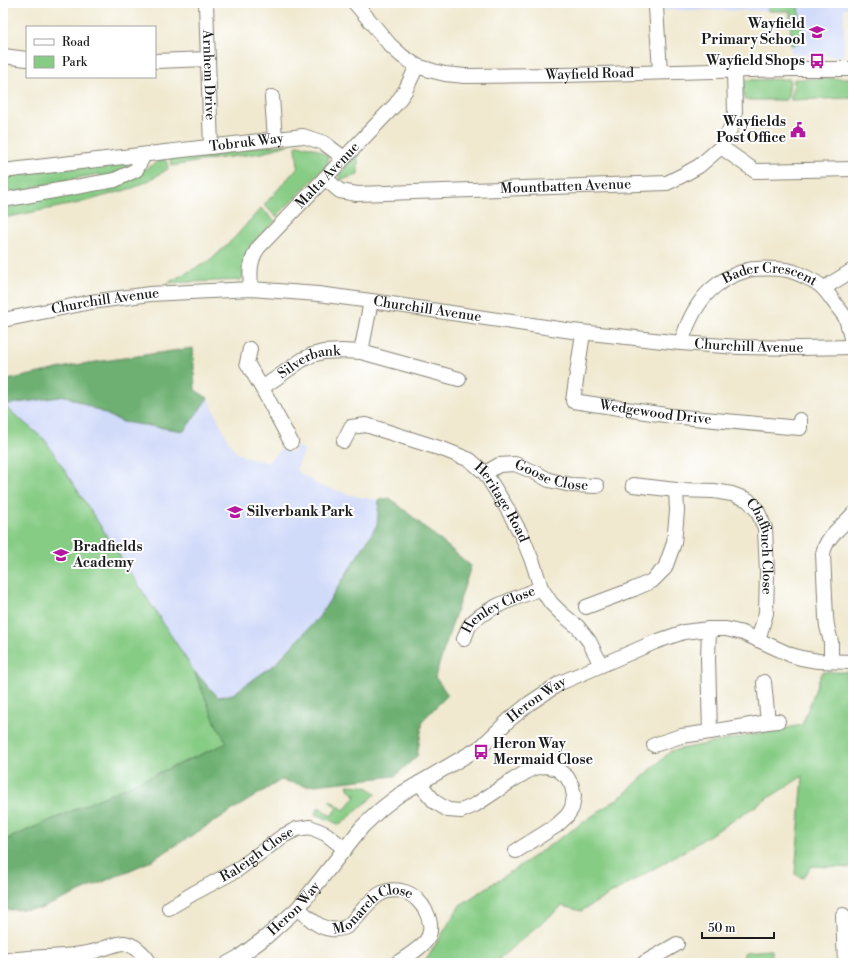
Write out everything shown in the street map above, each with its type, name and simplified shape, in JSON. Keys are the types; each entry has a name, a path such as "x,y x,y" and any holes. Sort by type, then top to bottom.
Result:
{"street":[{"name":"Arnhem Drive","path":"206,3 211,147"},
{"name":"Wayfield Road","path":"355,3 390,45 402,56 417,66 445,74 464,76 564,75 853,69"},
{"path":"654,3 656,7 660,72"},
{"path":"3,56 26,59"},
{"path":"156,61 208,59"},
{"name":"Malta Avenue","path":"251,289 250,272 254,255 258,248 396,104 405,91 417,66"},
{"name":"Mountbatten Avenue","path":"325,178 340,191 357,194 667,183 699,166 721,147 734,123 734,71"},
{"path":"272,97 275,139"},
{"name":"Tobruk Way","path":"3,172 303,136 324,143 344,158"},
{"path":"721,147 755,171 853,169"},
{"path":"3,200 115,180 136,170 144,155"},
{"name":"Bader Crescent","path":"681,343 693,313 704,297 717,285 732,276 749,270 770,269 791,271 820,285 845,317 851,336 852,347"},
{"path":"824,289 853,270"},
{"name":"Churchill Avenue","path":"3,320 91,302 150,294 251,289 318,294 583,333 681,343 739,347 852,347"},
{"name":"Silverbank","path":"361,352 371,301"},
{"name":"Wedgewood Drive","path":"583,333 573,401 672,416 800,428 800,420"},
{"path":"250,349 247,363 291,442"},
{"name":"Silverbank","path":"262,388 302,360 312,355 322,352 342,351 361,352 459,379"},
{"name":"Heritage Road","path":"344,441 351,427 366,425 445,450 470,460 485,473 522,536 541,588 562,614 578,626 589,641 601,665"},
{"name":"Goose Close","path":"485,473 499,465 515,464 549,480 571,485 597,486"},
{"name":"Chaffinch Close","path":"633,486 676,490 714,491 732,494 748,500 758,510 765,528 767,572 766,612 758,640"},
{"path":"586,607 652,581 665,568 674,543 677,512 676,490"},
{"path":"831,661 831,642 826,616 823,554 825,546 830,538 853,514"},
{"name":"Henley Close","path":"464,639 469,626 479,617 497,606 541,588"},
{"path":"709,629 708,659 710,732"},
{"name":"Heron Way","path":"228,963 239,957 266,937 298,908 362,828 381,809 399,795 481,747 509,720 530,703 560,683 655,642 684,632 709,629 726,629 743,633 796,657 818,661 853,662"},
{"path":"654,746 681,736 773,721 764,682"},
{"path":"419,784 435,802 448,810 461,811 475,805 533,768 546,766 557,769 567,777 572,786 574,796 572,808 567,816 556,826 516,851"},
{"name":"Raleigh Close","path":"169,908 237,870 283,836 297,829 310,827 326,834 345,849"},
{"name":"Monarch Close","path":"298,908 313,922 331,930 346,927 355,919 368,903 383,892 391,890 404,892 415,897 424,908 429,919 430,931 426,941 397,963"},
{"path":"843,915 844,963"},
{"path":"3,961 25,958 66,957 124,943 136,948 145,955 150,963"},
{"path":"644,963 677,944"}],"shaded area":[{"name":"Wayfield Primary School","path":"663,3 853,3 853,8 844,8 844,57 795,54 791,52 789,11 663,10"},
{"path":"193,348 195,390 208,398 228,440 237,453 250,459 268,462 281,449 294,453 295,446 305,450 296,470 318,485 359,497 379,500 377,525 319,617 275,664 233,694 218,697 194,672 216,724 228,743 3,841 3,405"}],"green space":[{"path":"768,3 797,3 802,32 802,39 799,43 791,45 790,11 768,11"},
{"path":"853,78 853,98 791,100 794,79"},
{"path":"790,79 787,100 744,100 743,80"},
{"path":"290,144 262,153 172,166 169,156"},
{"path":"297,145 314,148 321,151 328,157 328,162 326,166 276,217 264,205 298,167"},
{"path":"358,154 358,175 340,180 340,173"},
{"path":"163,159 167,162 168,169 133,188 79,203 3,218 3,205 143,170"},
{"path":"125,162 128,167 104,178 98,174 33,187 29,193 15,195 10,190 3,192 3,175"},
{"path":"261,208 275,221 253,243 243,266 243,277 241,280 167,283 211,260 235,237"},
{"path":"193,348 195,390 208,398 184,431 123,422 66,396 3,405 3,381 75,365"},
{"name":"Bradfields Academy","path":"3,405 45,440 194,671 216,724 228,743 3,841"},
{"path":"390,498 471,566 435,677 448,695 423,720 417,756 395,776 306,786 281,780 149,862 40,909 3,910 3,841 227,743 216,724 194,671 218,697 233,694 275,664 319,617 377,525 379,500"},
{"path":"822,672 853,672 853,868 812,866 803,878 795,874 803,776 691,847 581,911 562,906 494,963 421,963 428,957 460,905 623,795 671,751 802,725"},
{"path":"347,785 366,787 376,794 340,825 315,814 319,807 331,816 337,808 329,801 330,800 344,810 356,796 349,790"},
{"path":"771,950 771,963 735,963 734,961 744,961 744,952"}],"place":[{"name":"Wayfield Primary School","path":"817,32"},
{"name":"Wayfield Shops","path":"817,61"},
{"name":"Wayfields Post Office","path":"798,130"},
{"name":"Silverbank Park","path":"235,512"},
{"name":"Bradfields Academy","path":"61,555"},
{"name":"Heron Way Mermaid Close","path":"481,752"}]}
